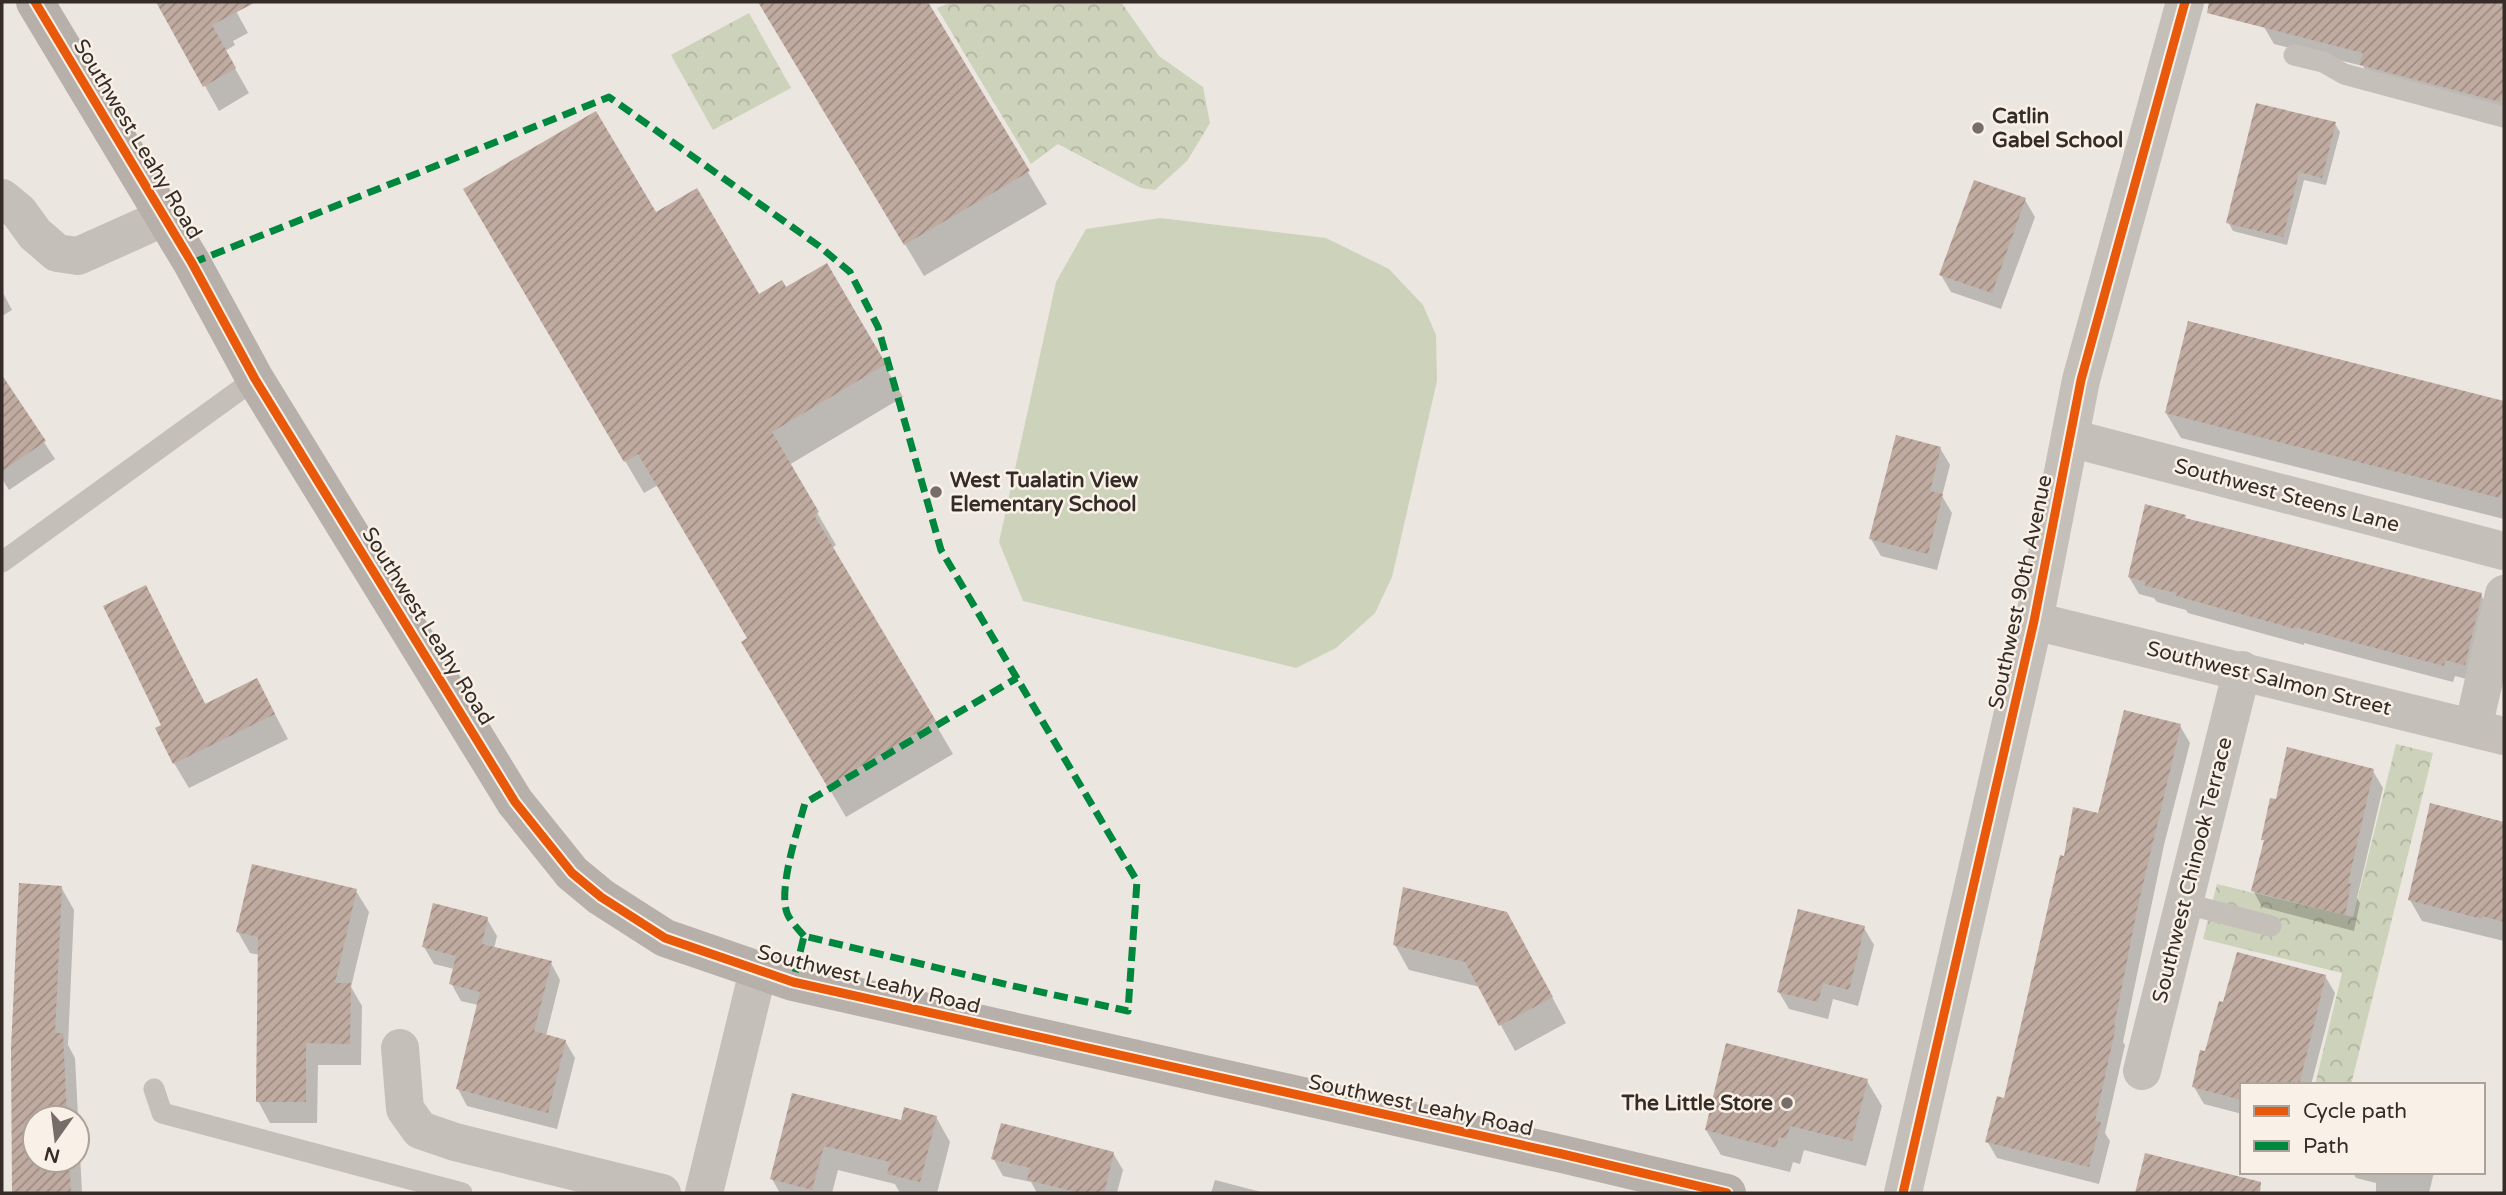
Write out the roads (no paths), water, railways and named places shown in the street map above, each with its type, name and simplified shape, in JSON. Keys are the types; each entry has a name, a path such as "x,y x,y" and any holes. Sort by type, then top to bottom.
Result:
{"street":[{"name":"Southwest Leahy Road","path":"35,2 165,217 255,379 515,802 572,873 601,897 665,938 758,971 807,985 1727,1193"},
{"name":"Southwest 90th Avenue","path":"1903,1193 2034,621 2081,380 2185,2"},
{"path":"2,198 19,212 35,234 57,253 78,256 165,217"},
{"name":"Southwest Steens Lane","path":"2070,438 2504,551"},
{"path":"2488,732 2504,594"},
{"name":"Southwest Salmon Street","path":"2034,621 2488,732"},
{"name":"Southwest Chinook Terrace","path":"2142,1071 2242,670"},
{"path":"704,1193 758,971"},
{"path":"400,1048 405,1109 420,1130 455,1142 662,1193"}],"lane":[{"path":"2294,55 2323,62 2344,74 2504,117"},
{"path":"2,562 255,379"},
{"path":"2183,903 2271,926"},
{"path":"154,1089 162,1113 462,1193"}],"place":[{"name":"Catlin Gabel School","path":"1978,128"},
{"name":"West Tualatin View Elementary School","path":"936,492"},
{"name":"The Little Store","path":"1787,1103"}]}
